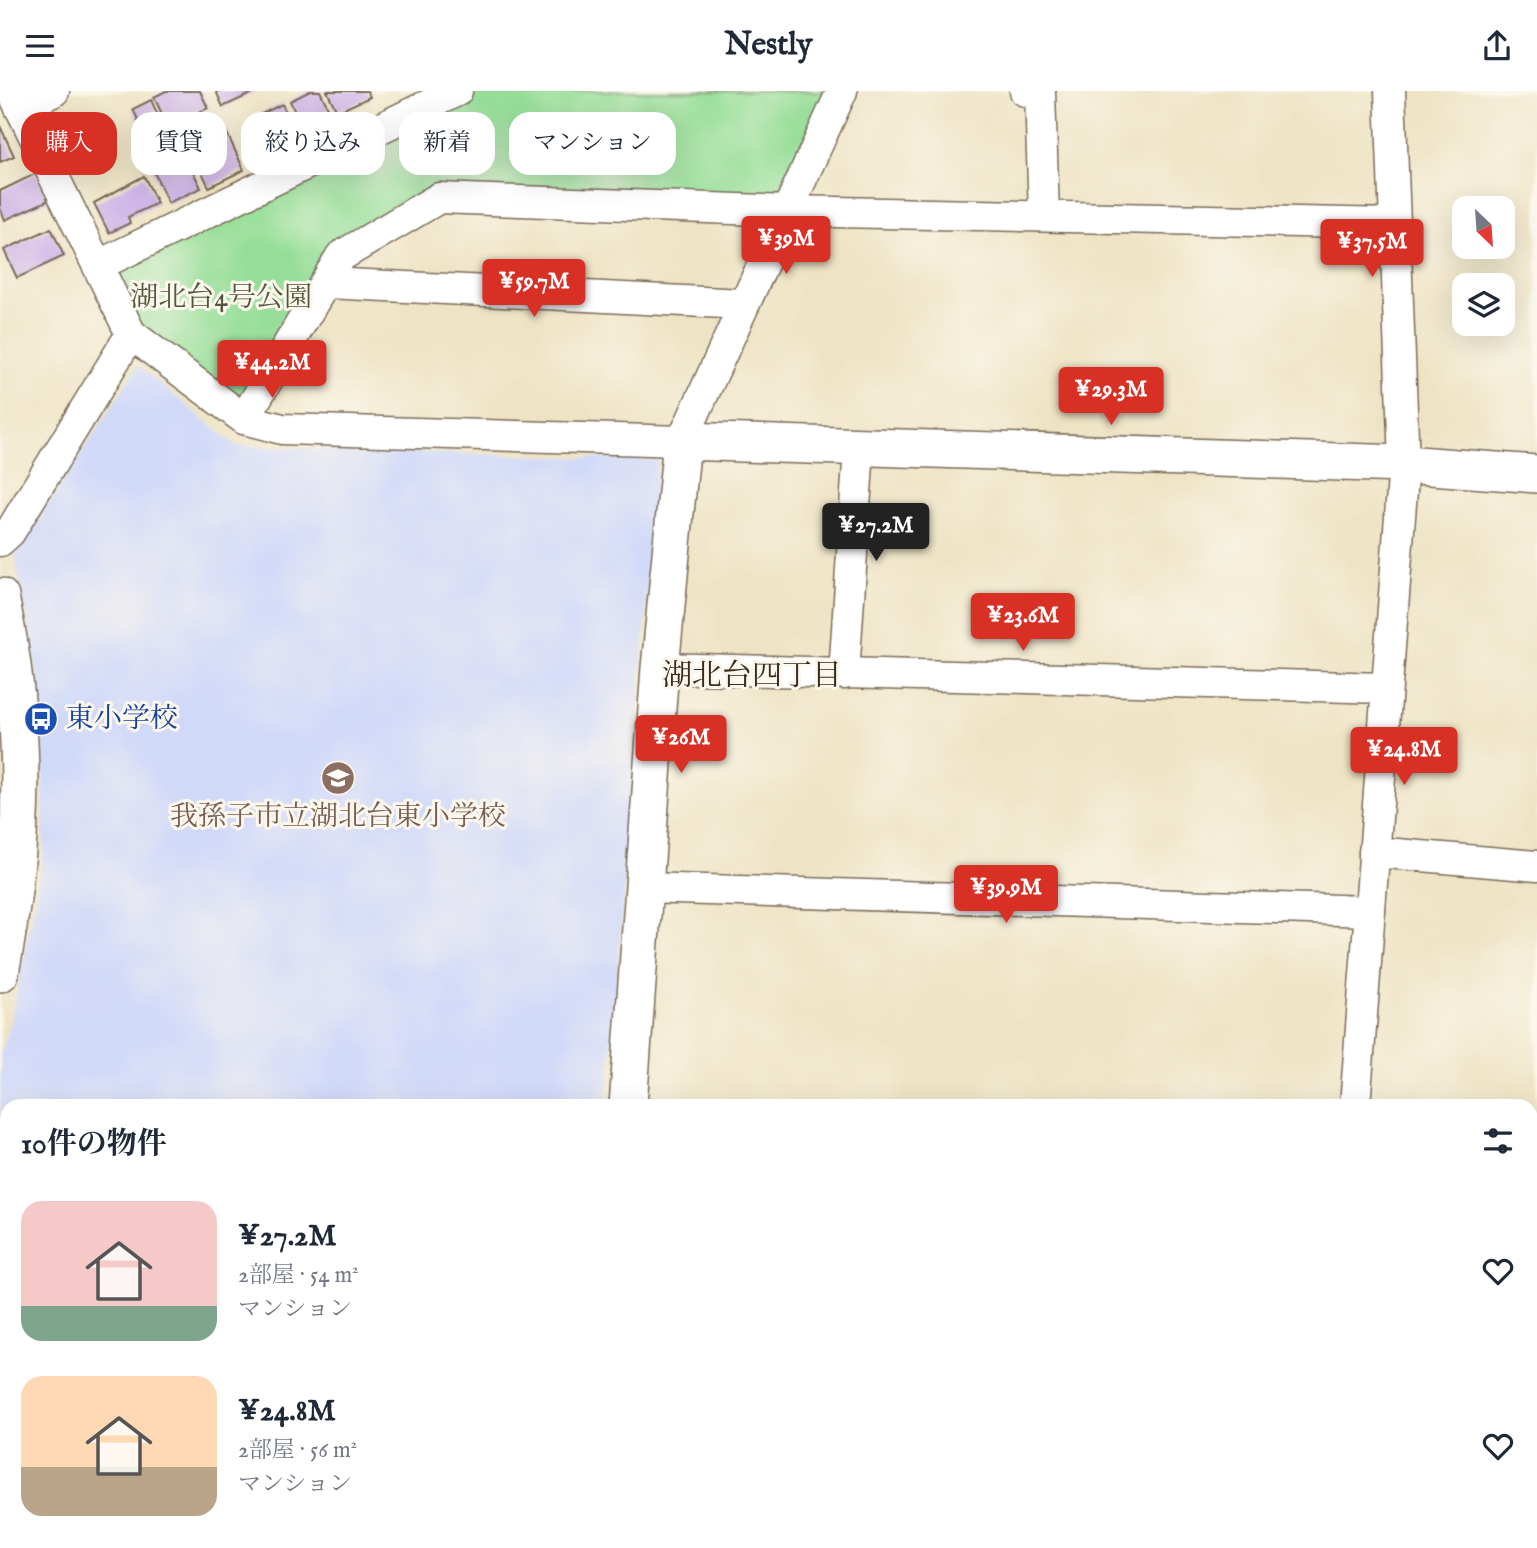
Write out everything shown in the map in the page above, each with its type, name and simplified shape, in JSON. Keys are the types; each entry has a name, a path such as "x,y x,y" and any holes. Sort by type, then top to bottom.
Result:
{"street":[{"path":"54,91 16,99 131,334 244,419 282,429 1404,464 1537,474"},
{"path":"99,265 457,91"},
{"path":"628,1099 660,668 682,441 842,91"},
{"path":"1025,91 1040,92 1044,216"},
{"path":"1356,1099 1404,464 1390,91"},
{"path":"244,419 341,256 439,198 789,211 1396,224"},
{"path":"327,283 744,304"},
{"path":"0,541 10,532 131,334"},
{"path":"844,674 859,448"},
{"path":"0,597 20,714 10,790 17,861 0,973"},
{"path":"660,668 1385,688"},
{"path":"1374,852 1537,866"},
{"path":"643,888 1370,911"}],"shaded area":[{"name":"我孫子市立湖北台東小学校","path":"138,366 237,446 658,460 608,1099 0,1099 0,1056 11,1020 44,853 42,703 15,556"}],"green space":[{"name":"湖北台4号公園","path":"457,91 842,91 789,211 439,198 341,256 244,419 131,334 99,265 284,175 385,175 385,126 399,119 399,175 495,175 495,112 414,112"}],"building":[{"path":"166,91 200,91 208,108 200,112 161,112 154,97"},
{"path":"216,91 257,91 223,107"},
{"path":"310,91 320,91 330,112 295,112 290,101"},
{"path":"327,91 367,91 370,97 337,112"},
{"path":"151,100 157,112 134,112 133,109"},
{"path":"282,104 286,112 265,112"},
{"path":"0,126 14,156 0,162"},
{"path":"227,133 241,164 241,171 209,187 203,175 227,175"},
{"path":"38,175 49,200 5,220 0,208 0,191"},
{"path":"155,175 195,175 201,188 168,203"},
{"path":"144,176 157,203 128,217 130,223 109,233 94,203"},
{"path":"51,228 64,256 17,278 4,250"}],"place":[{"name":"東小学校","path":"41,719"},
{"name":"我孫子市立湖北台東小学校","path":"338,778"}],"district":[{"name":"湖北台四丁目","path":"752,677"}]}
